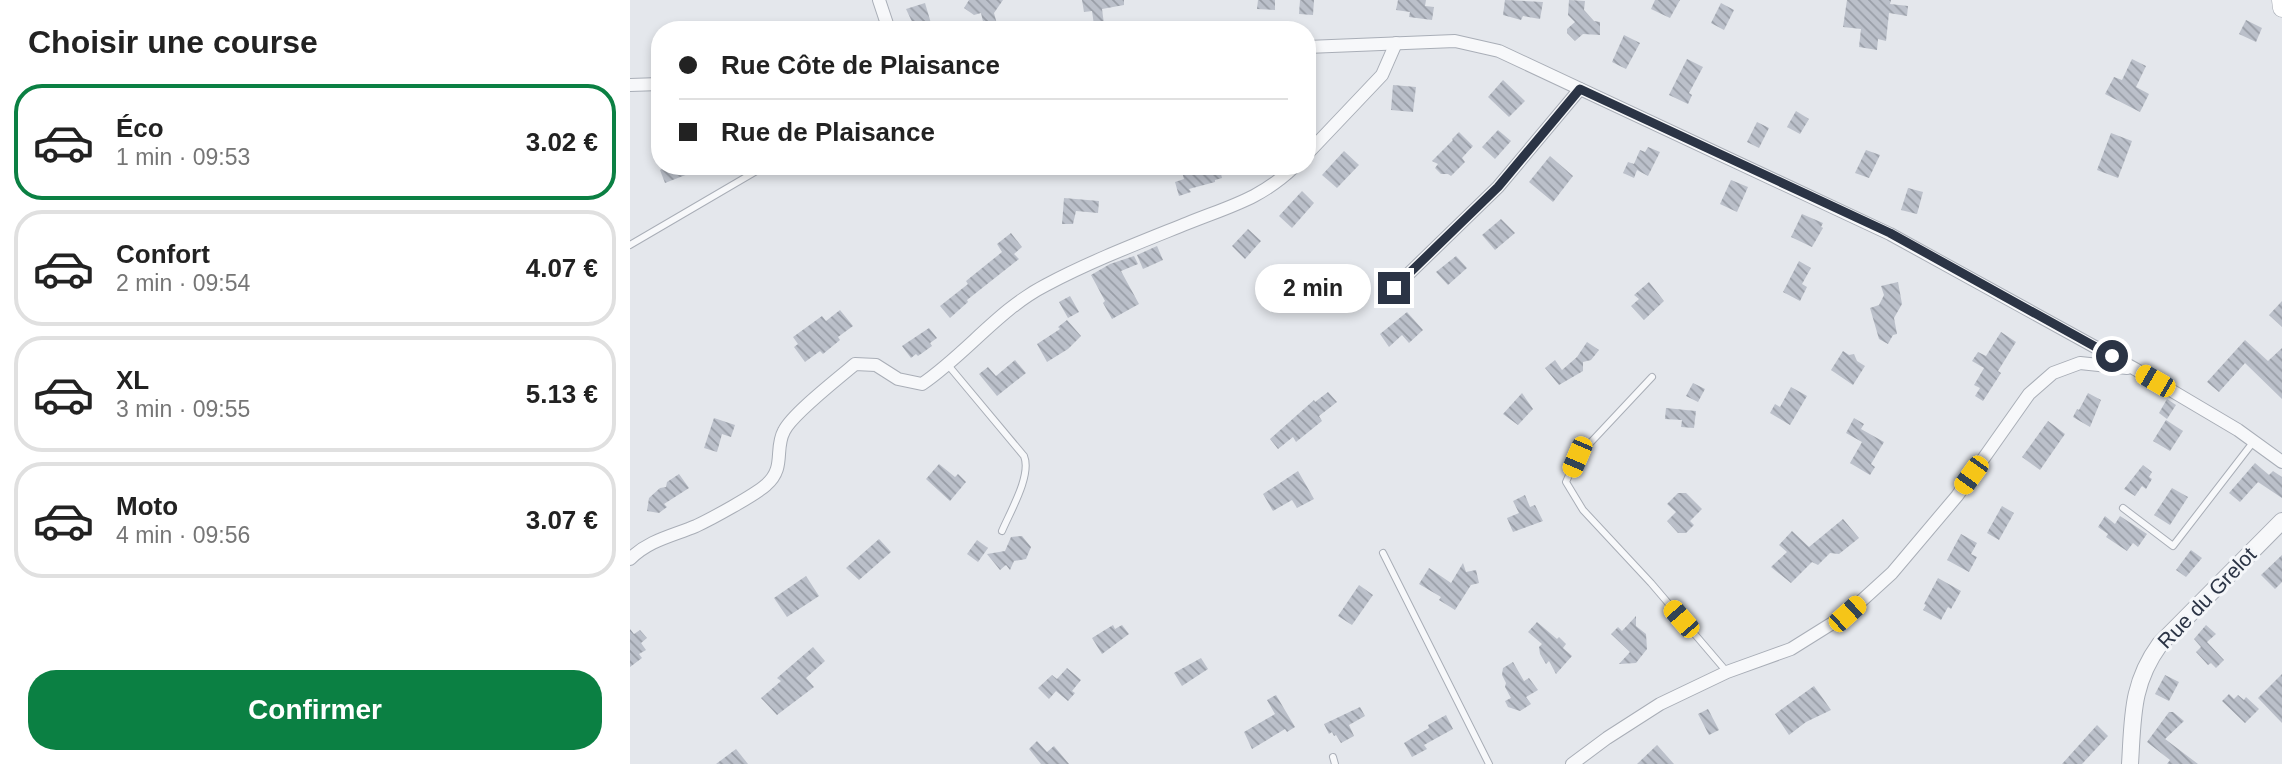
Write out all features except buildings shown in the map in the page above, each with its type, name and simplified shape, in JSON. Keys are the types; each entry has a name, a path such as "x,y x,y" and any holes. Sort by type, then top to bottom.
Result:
{"main road":[{"path":"2281,0 2282,8"}],"street":[{"path":"879,0 886,21"},
{"path":"1316,47 1455,41 1499,51 1890,233 2238,429 2282,462"},
{"path":"1316,145 1382,75 1396,43"},
{"path":"630,85 651,84"},
{"path":"1394,288 1498,187 1580,89"},
{"path":"630,559 659,539 697,526 766,485 778,471 783,431 796,416 855,364 876,365 898,379 922,384 948,365 1008,312 1045,285 1191,222 1244,203 1285,175"},
{"path":"1572,764 1607,738 1660,705 1727,672 1791,649 1847,614 1892,573 1957,496 2029,394 2053,373 2080,363 2135,369"},
{"name":"Rue du Grelot","path":"2130,764 2136,688 2151,656 2282,521"}],"lane":[{"path":"630,245 750,175"},
{"path":"948,365 1024,456 1027,464 1026,475 1002,531"},
{"path":"1651,377 1577,457 1566,482 1583,510 1651,583 1727,672"},
{"path":"2123,508 2173,545 2254,441"},
{"path":"1382,553 1489,764"}],"route":[{"path":"1394,288 1498,187 1580,89 1890,233 2112,356"}]}
